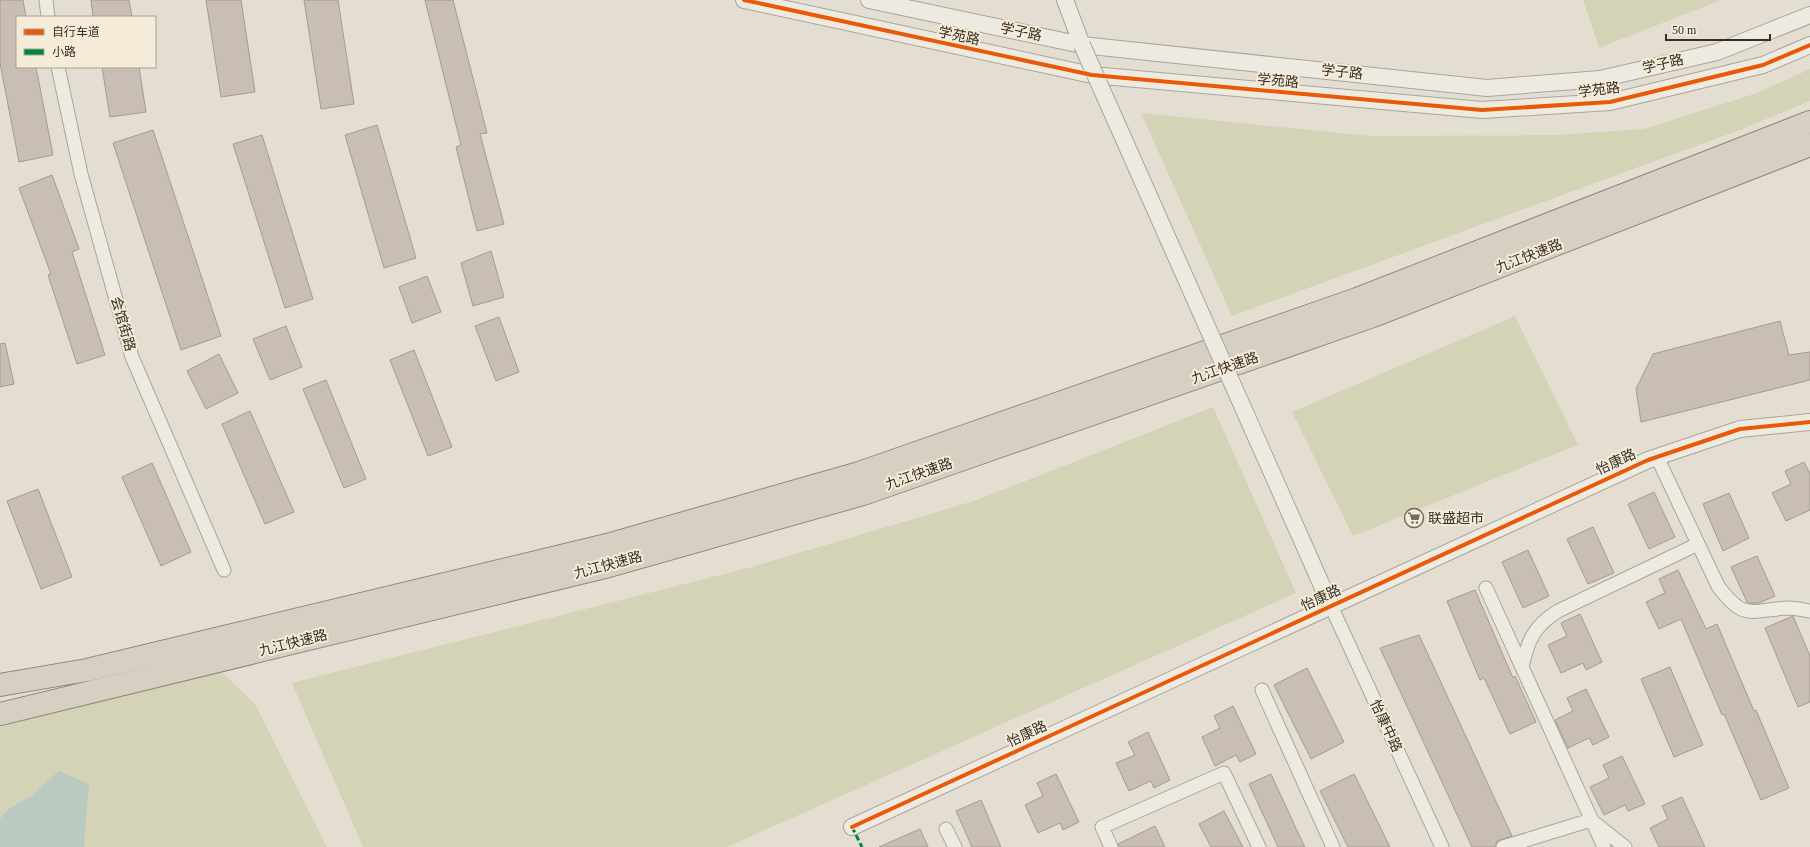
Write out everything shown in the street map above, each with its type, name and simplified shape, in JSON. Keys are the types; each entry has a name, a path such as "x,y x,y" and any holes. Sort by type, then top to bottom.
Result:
{"highway":[{"name":"九江快速路","path":"0,685 87,670 599,547 859,473 1357,299 1810,122"},
{"name":"九江快速路","path":"0,714 609,566 863,494 1374,316 1810,146"}],"street":[{"path":"46,0 48,16"},
{"name":"学苑路","path":"744,0 1092,75 1482,110 1610,102 1763,65 1810,45"},
{"name":"学子路","path":"869,0 1082,45 1487,88 1600,79 1717,52 1810,15"},
{"path":"1065,0 1082,45 1331,606"},
{"name":"会馆街路","path":"58,68 81,174 132,357 224,570"},
{"name":"怡康路","path":"852,827 1657,457 1740,429 1810,422"},
{"path":"1657,457 1718,586 1728,599 1740,608 1751,612 1789,608 1810,611"},
{"path":"1522,667 1526,649 1534,632 1546,618 1698,544"},
{"path":"1486,588 1604,847"},
{"name":"怡康中路","path":"1331,606 1442,847"},
{"path":"1262,690 1334,847"},
{"path":"1111,847 1102,827 1224,773 1259,847"},
{"path":"1503,847 1591,820"},
{"path":"1591,820 1625,847"},
{"path":"946,829 955,847"}],"green space":[{"path":"1583,0 1721,0 1599,48"},
{"path":"1810,69 1810,101 1740,130 1232,316 1141,113 1370,136 1556,135 1644,129 1757,93"},
{"path":"1515,316 1578,445 1353,536 1292,412"},
{"path":"1213,407 1296,593 727,847 363,847 292,683 752,567 977,500"},
{"path":"203,654 255,704 327,847 0,847 0,727 13,719"}],"shaded area":[{"path":"59,771 89,784 85,847 0,847 0,819 7,810 32,795"}],"building":[{"path":"0,0 23,0 26,16 16,16 16,68 36,68 53,155 19,162 0,63"},
{"path":"91,0 129,0 132,16 93,16"},
{"path":"206,0 241,0 255,92 221,97"},
{"path":"304,0 338,0 354,104 321,109"},
{"path":"425,0 453,0 487,133 480,134 504,224 477,231 456,147 461,145"},
{"path":"102,68 139,68 146,112 110,117"},
{"path":"377,125 416,258 384,268 345,135"},
{"path":"153,130 221,336 181,350 113,143"},
{"path":"262,135 313,299 285,308 233,144"},
{"path":"52,175 79,249 72,252 105,355 77,364 48,275 51,274 19,188"},
{"path":"491,251 504,297 473,306 461,263"},
{"path":"427,276 441,312 412,323 399,287"},
{"path":"499,317 519,372 496,381 475,326"},
{"path":"1780,321 1789,355 1810,352 1810,380 1641,422 1636,389 1653,354"},
{"path":"286,326 302,367 270,380 253,339"},
{"path":"5,343 14,384 0,387 0,344"},
{"path":"414,350 452,447 428,456 390,360"},
{"path":"219,354 238,393 206,409 187,371"},
{"path":"326,380 366,479 344,488 303,389"},
{"path":"250,411 294,512 265,524 222,424"},
{"path":"1804,462 1810,474 1810,510 1786,521 1772,493 1791,484 1785,471"},
{"path":"152,463 191,552 161,566 122,477"},
{"path":"38,489 72,577 41,589 7,501"},
{"path":"1654,492 1675,537 1649,549 1628,504"},
{"path":"1729,493 1749,538 1723,551 1703,504"},
{"path":"1593,527 1614,573 1588,584 1567,539"},
{"path":"1528,550 1549,596 1523,608 1502,562"},
{"path":"1757,556 1775,596 1759,603 1750,603 1747,602 1731,567"},
{"path":"1678,570 1706,629 1717,624 1789,788 1761,800 1724,714 1722,715 1681,619 1659,629 1646,602 1665,593 1659,579"},
{"path":"1475,590 1513,678 1515,676 1536,722 1510,734 1484,678 1480,680 1447,601"},
{"path":"1580,614 1602,662 1586,670 1583,663 1561,673 1548,645 1567,636 1561,623"},
{"path":"1793,616 1810,656 1810,702 1798,707 1765,628"},
{"path":"1419,635 1512,836 1497,841 1495,847 1472,847 1380,648"},
{"path":"1670,667 1703,745 1674,757 1641,679"},
{"path":"1307,668 1344,742 1311,759 1274,685"},
{"path":"1586,689 1609,737 1593,745 1589,738 1568,748 1555,720 1573,711 1567,698"},
{"path":"1233,706 1256,754 1240,762 1236,755 1215,766 1202,737 1220,728 1214,716"},
{"path":"1148,732 1170,780 1154,788 1151,781 1129,791 1116,763 1135,755 1128,742"},
{"path":"1622,756 1645,804 1628,811 1625,805 1604,815 1590,787 1609,778 1603,765"},
{"path":"1056,774 1079,822 1063,830 1060,823 1038,833 1025,805 1043,796 1037,783"},
{"path":"1271,774 1305,847 1278,847 1249,784"},
{"path":"1354,774 1390,847 1348,847 1320,791"},
{"path":"1682,797 1705,847 1659,847 1650,828 1668,819 1662,806"},
{"path":"981,800 1001,847 972,847 956,811"},
{"path":"1224,811 1243,847 1211,847 1199,824"},
{"path":"1155,826 1165,847 1119,847 1118,844"},
{"path":"920,829 928,847 879,847"}],"marked path":[{"path":"852,827 862,847"}],"cycle path":[{"path":"744,0 1092,75 1482,110 1610,102 1763,65 1810,45"},
{"path":"852,827 1648,460 1740,429 1810,422"}],"place":[{"name":"联盛超市","path":"1414,518"}]}
